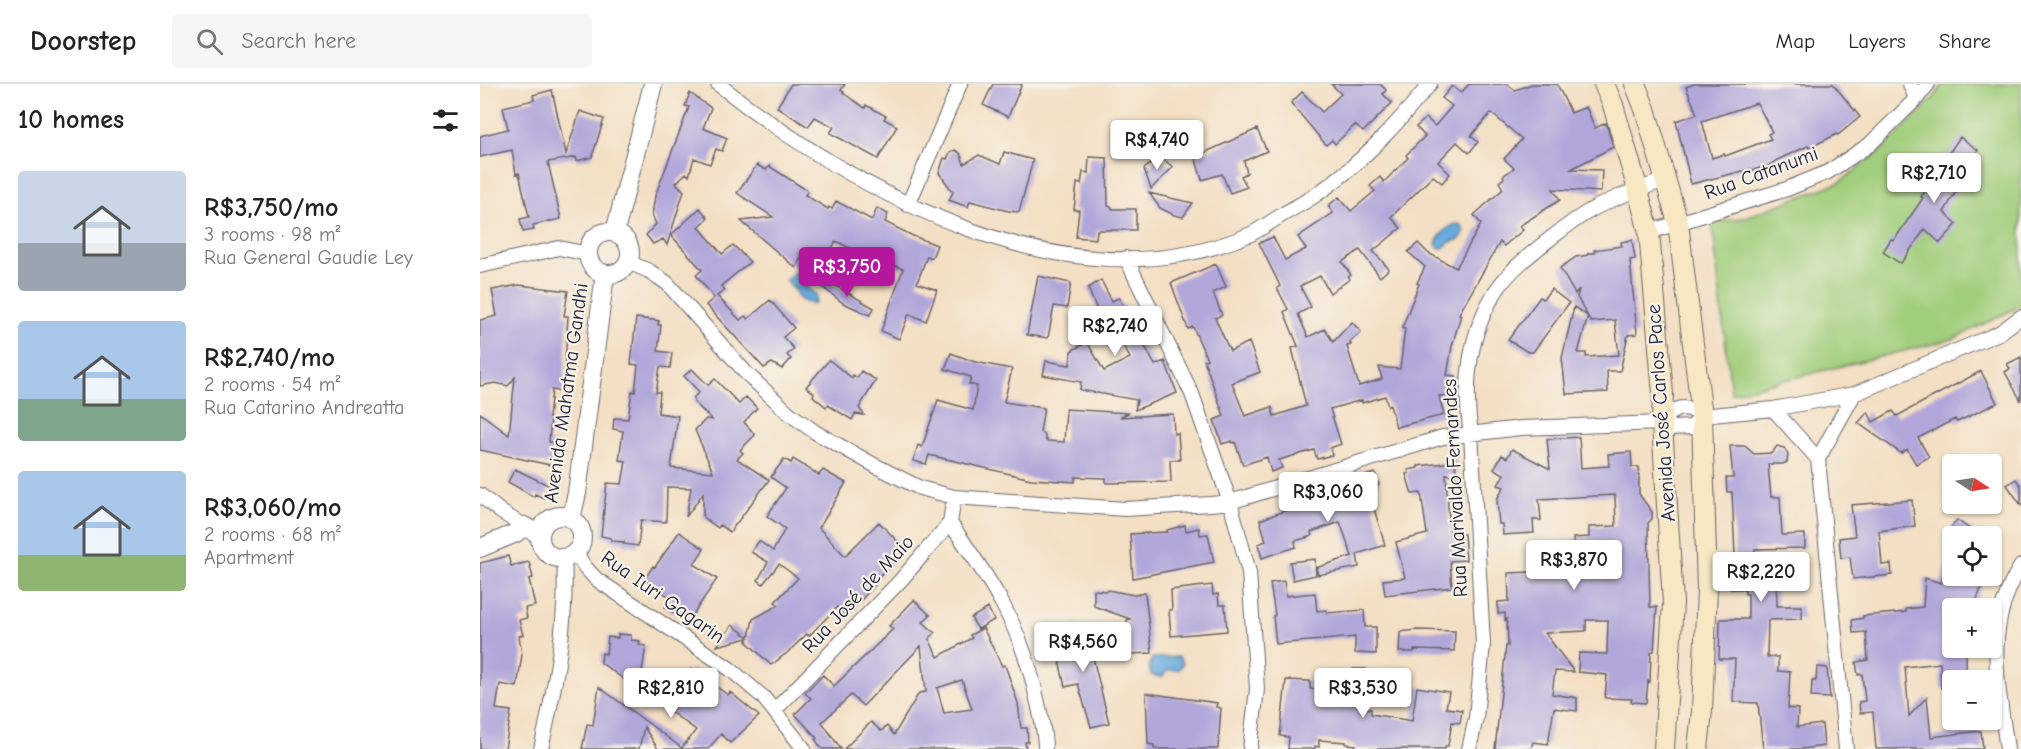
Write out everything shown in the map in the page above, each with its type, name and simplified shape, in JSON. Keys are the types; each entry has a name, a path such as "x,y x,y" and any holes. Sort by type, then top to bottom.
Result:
{"main road":[{"name":"Avenida José Carlos Pace","path":"1604,84 1613,105 1648,231 1663,394 1662,423 1673,603 1664,749"},
{"name":"Avenida José Carlos Pace","path":"1635,84 1645,109 1678,223 1702,416 1707,589 1702,711 1698,749"}],"street":[{"path":"615,232 653,84"},
{"path":"718,84 815,154 873,188 908,205 1010,243 1034,249 1092,257 1126,258 1168,257 1203,250 1251,233 1318,194 1373,147 1422,87"},
{"path":"908,205 960,84"},
{"path":"1910,84 1916,99"},
{"name":"Rua Catanumi","path":"1648,231 1787,189 1828,172 1869,145 1916,99 1928,84"},
{"name":"Rua Marivaldo Fernandes","path":"1469,749 1476,718 1483,643 1471,434 1467,411 1467,380 1471,353 1481,319 1498,287 1524,258 1593,209 1666,180"},
{"path":"615,232 628,244 630,256 619,272 605,274 593,267 588,254 591,241 596,236 615,232"},
{"path":"480,266 559,249 588,254"},
{"path":"1126,258 1192,394 1230,502 1249,572 1257,689 1250,749"},
{"path":"628,262 649,270 667,283 746,373 790,414 815,432 876,466 920,488 954,497 1125,509 1230,502 1443,438 1521,428 1662,423 1672,429 1692,427 1702,416"},
{"name":"Avenida Mahatma Gandhi","path":"571,519 578,483 605,274"},
{"path":"1662,423 1670,412 1677,408 1690,408 1702,416 1773,409 1854,393 1999,333 2021,317"},
{"path":"1846,749 1818,459 1854,393"},
{"path":"1773,409 1818,459"},
{"path":"480,495 501,512 532,530 546,553 558,558 570,555 580,547 582,535 576,523 560,516 549,520 541,529 532,530 516,533 480,548"},
{"path":"954,497 950,523 987,574 1005,606 1030,665 1045,733 1045,749"},
{"name":"Rua José de Maio","path":"775,710 900,581 950,523"},
{"path":"541,749 554,684 565,574 570,555"},
{"name":"Rua Iuri Gagarin","path":"570,555 596,579 730,669 763,697 804,749"},
{"path":"2007,749 1996,669 1997,629 2003,601 2021,566"}],"green space":[{"path":"1943,84 2021,84 2021,306 1953,339 1731,393 1712,223 1743,218 1840,182 1882,150 1933,99"}],"water":[{"path":"1457,224 1461,225 1465,231 1460,239 1439,248 1436,244 1441,235"},
{"path":"798,269 808,276 802,282 817,296 815,304 799,298 795,288 786,280"},
{"path":"1179,657 1183,663 1178,670 1168,670 1162,677 1151,675 1149,667 1152,658"}],"building":[{"path":"791,84 845,84 841,90 843,93 865,108 866,105 886,116 884,119 897,126 878,159 830,133 834,127 815,117 808,127 777,107"},
{"path":"993,84 1022,84 1008,117 983,105"},
{"path":"1331,84 1380,84 1386,90 1383,94 1392,103 1363,132 1355,125 1335,144 1332,140 1326,145 1291,103 1302,92 1322,112 1341,94"},
{"path":"1469,84 1507,84 1515,90 1532,84 1557,84 1571,113 1586,107 1595,128 1606,123 1613,147 1571,169 1602,170 1601,192 1553,189 1560,200 1519,226 1523,230 1504,246 1500,242 1459,314 1461,315 1447,375 1456,376 1455,395 1439,396 1444,415 1396,427 1385,396 1362,403 1362,400 1330,409 1341,444 1330,448 1332,455 1317,459 1314,450 1279,460 1282,468 1271,472 1267,457 1243,465 1235,442 1222,444 1214,420 1224,416 1204,360 1207,359 1193,327 1188,329 1171,283 1216,264 1226,287 1213,293 1222,315 1215,318 1230,351 1249,342 1260,372 1232,383 1245,416 1272,407 1274,416 1306,406 1292,348 1298,346 1284,312 1288,309 1277,288 1280,286 1259,243 1273,237 1285,260 1306,249 1298,237 1333,213 1328,206 1339,197 1351,211 1375,191 1370,186 1380,177 1384,182 1408,158 1406,155 1425,136 1416,127 1426,118 1435,126 1452,106 1442,98 1452,86 1461,93","holes":["1491,113 1522,139 1504,159 1514,168 1499,182 1503,189 1474,215 1481,224 1456,268 1428,253 1418,243 1408,252 1425,267 1417,283 1419,284 1402,328 1405,329 1400,369 1379,367 1382,379 1359,386 1347,346 1351,345 1350,342 1361,332 1352,322 1333,342 1325,329 1308,337 1298,314 1311,307 1300,286 1320,276 1330,293 1350,279 1348,277 1351,275 1342,262 1360,250 1380,277 1389,269 1373,251 1401,228 1391,217 1433,176 1442,183 1450,174 1438,162 1457,142 1469,153 1478,142 1471,136"]},
{"path":"1694,84 1833,84 1860,117 1838,135 1777,160 1761,171 1760,168 1751,171 1751,169 1691,184 1676,121 1697,114 1686,87","holes":["1757,103 1772,132 1768,134 1771,139 1725,156 1724,154 1712,158 1702,121"]},
{"path":"552,90 566,154 580,111 604,119 592,157 577,161 576,157 548,162 561,219 533,225 534,230 523,232 520,219 529,217 519,173 516,174 512,150 480,157 480,136 508,129 503,107 534,100 533,95"},
{"path":"690,93 711,108 703,128 727,138 722,151 716,149 710,164 694,158 689,176 686,173 676,183 684,191 667,245 663,239 653,244 646,235 656,224 652,215 655,196 689,107 685,106"},
{"path":"1257,129 1267,151 1244,161 1247,173 1241,176 1247,187 1230,193 1222,174 1202,180 1195,157"},
{"path":"1960,137 1978,150 1954,185 1958,188 1944,212 1957,224 1940,243 1925,229 1901,263 1898,262 1883,252 1923,198 1921,197"},
{"path":"955,150 960,153 964,164 979,155 1000,164 1004,152 1033,160 1019,212 970,201 968,207 949,200 953,192 939,173 944,158 947,159 950,152"},
{"path":"1089,157 1107,158 1108,206 1112,209 1136,209 1136,230 1097,230 1096,239 1076,237 1079,210 1074,210 1077,183 1081,184 1083,172 1088,173"},
{"path":"1160,157 1173,167 1151,189 1144,169"},
{"path":"757,165 766,170 769,166 808,191 805,195 828,209 829,207 832,209 836,201 872,220 877,208 888,214 885,222 937,245 932,258 927,256 917,283 937,290 926,321 909,314 899,339 881,331 903,269 879,259 878,262 836,241 825,261 805,250 796,268 741,221 773,217 737,193"},
{"path":"1149,193 1193,203 1183,217 1174,215 1160,208"},
{"path":"700,208 708,218 699,227 722,254 733,245 750,262 721,286 725,290 717,296 740,320 745,316 748,319 770,300 794,328 783,337 794,349 787,355 791,359 782,369 772,363 764,368 706,305 714,298 696,275 702,270 671,235"},
{"path":"1632,240 1635,259 1630,260 1637,334 1628,335 1620,371 1607,371 1608,392 1566,394 1562,358 1574,307 1587,316 1577,297 1579,289 1575,294 1560,268 1576,257 1595,253 1594,250 1622,246 1621,242","holes":["1588,316 1591,322 1615,320 1619,355 1586,357 1586,353 1578,353"]},
{"path":"1038,276 1071,283 1067,308 1054,306 1048,338 1027,335"},
{"path":"824,279 874,308 870,315 843,303 820,285"},
{"path":"1101,280 1112,301 1119,298 1155,365 1165,361 1177,393 1135,410 1137,400 1080,390 1081,382 1043,375 1046,361 1070,365 1071,351 1087,342 1104,371 1130,358 1115,331 1089,345 1077,319 1097,310 1088,288"},
{"path":"519,285 568,291 564,316 568,316 563,392 552,390 549,418 551,419 549,442 558,443 555,466 480,450 480,413 509,435 515,377 508,386 495,383 480,386 480,320 497,316 492,290"},
{"path":"1551,289 1569,303 1533,352 1528,352 1508,340 1540,297 1543,299"},
{"path":"636,318 659,321 658,325 661,325 658,351 672,353 670,368 660,367 656,392 660,392 658,413 678,416 671,468 713,472 695,430 706,419 712,420 694,402 694,397 699,392 684,376 692,369 708,385 715,379 739,404 746,397 757,408 744,422 755,435 740,450 743,453 737,459 769,480 730,532 720,525 718,528 703,517 703,493 686,517 691,488 667,487 666,522 641,520 638,546 611,541 611,538 601,536 607,483 622,484 626,461 619,460 623,431 613,429 614,418 628,419 632,391 635,392 638,365 631,364"},
{"path":"951,353 975,362 1012,369 1004,402 1044,408 1040,432 1044,434 1046,441 1064,442 1066,409 1128,413 1120,417 1173,414 1174,434 1178,433 1180,460 1170,460 1171,482 1106,483 1106,478 1075,477 1075,482 1031,479 929,455 926,464 913,461 918,445 922,447 938,400 973,410 977,386 969,384 971,377 945,369"},
{"path":"2021,357 2021,401 2005,372 2010,369 2007,364"},
{"path":"829,360 852,378 853,375 857,378 861,371 876,380 859,408 864,415 855,414 852,420 828,405 826,407 806,387"},
{"path":"1981,371 1997,403 1957,422 1955,419 1918,438 1929,457 1916,464 1907,449 1901,453 1858,423 1868,412 1873,422 1893,411 1897,416"},
{"path":"1579,437 1581,468 1609,466 1608,454 1631,452 1632,467 1639,467 1639,494 1652,512 1652,519 1648,523 1650,607 1657,607 1654,651 1651,652 1650,682 1648,681 1646,703 1631,702 1632,699 1605,698 1607,675 1578,672 1579,653 1607,654 1608,620 1586,620 1586,631 1545,633 1574,672 1555,671 1552,694 1577,698 1577,711 1554,708 1548,744 1533,742 1531,749 1495,749 1506,646 1508,646 1507,619 1505,620 1505,613 1498,614 1498,602 1509,601 1508,573 1535,572 1535,567 1566,566 1564,549 1574,548 1573,538 1589,537 1589,527 1616,526 1615,495 1539,499 1541,520 1533,520 1534,533 1503,535 1502,524 1499,524 1497,499 1504,487 1498,485 1504,474 1494,469 1502,455 1507,458 1512,449 1550,469 1547,439"},
{"path":"1730,446 1745,446 1754,454 1772,453 1777,446 1784,448 1788,455 1787,462 1783,464 1768,464 1771,497 1780,497 1782,535 1805,534 1805,548 1755,549 1756,574 1776,577 1777,606 1802,606 1802,619 1768,620 1767,657 1778,657 1778,671 1790,672 1788,708 1798,709 1797,727 1822,724 1824,746 1802,749 1763,749 1758,703 1733,702 1735,659 1719,659 1720,619 1748,619 1748,594 1745,594 1745,589 1730,589 1729,577 1736,577 1732,492 1727,492 1726,478 1733,478"},
{"path":"1455,457 1456,476 1446,474 1450,535 1464,534 1466,560 1450,561 1452,587 1385,595 1383,580 1405,578 1396,542 1427,534 1421,493 1412,494 1406,474 1409,473 1408,470 1418,468 1418,466 1445,463"},
{"path":"784,459 791,463 793,459 819,475 823,470 846,483 819,528 845,556 879,522 901,545 898,547 903,552 873,582 875,585 846,616 837,607 809,636 807,634 771,665 747,642 748,638 717,646 732,625 749,637 753,619 779,605 775,602 798,578 779,564 763,584 758,580 768,562 751,552 759,541 773,551 785,529 767,516 786,488 771,477"},
{"path":"515,469 550,486 544,498 535,494 534,497 508,482"},
{"path":"1375,473 1379,485 1368,489 1385,545 1357,554 1359,567 1318,575 1316,568 1352,556 1340,522 1311,532 1312,536 1295,541 1296,547 1262,558 1258,544 1266,541 1260,520 1297,506 1294,497 1304,493 1307,502 1345,489 1343,482"},
{"path":"2016,479 2021,486 2021,505 2007,485"},
{"path":"1912,500 1915,526 1879,531 1882,565 1891,564 1892,575 1853,579 1850,557 1841,558 1839,538 1855,536 1851,505"},
{"path":"1957,520 1965,526 1952,526"},
{"path":"1185,525 1186,531 1199,528 1200,535 1208,534 1214,562 1133,578 1130,534 1167,532 1167,530"},
{"path":"679,532 704,549 694,564 717,579 692,616 681,609 677,615 665,607 671,598 644,580"},
{"path":"508,556 511,566 529,562 533,578 529,579 535,606 525,608 527,618 519,620 523,635 519,636 522,655 517,687 500,684 496,709 511,711 505,749 480,749 480,563"},
{"path":"1315,559 1316,575 1293,580 1290,562"},
{"path":"1925,578 1941,583 1942,580 1942,586 1982,586 1977,598 1942,598 1942,658 1966,658 1966,670 1942,670 1941,688 1940,663 1905,667 1909,716 1927,697 1931,737 1981,731 1983,749 1876,749 1873,712 1860,713 1859,702 1865,701 1862,674 1858,675 1856,662 1868,660 1866,632 1853,633 1852,620 1863,618 1863,616 1906,612 1906,609 1923,607"},
{"path":"1284,581 1286,596 1315,593 1317,611 1327,610 1327,613 1364,610 1365,627 1376,627 1376,654 1355,653 1355,637 1276,644 1273,616 1275,615 1270,583"},
{"path":"1212,585 1213,595 1218,594 1219,605 1225,605 1227,631 1171,636 1169,610 1172,610 1171,590"},
{"path":"1094,590 1134,595 1145,593 1152,653 1130,654 1127,620 1130,619 1094,606"},
{"path":"914,600 930,615 923,622 935,633 929,639 938,657 972,638 970,635 983,628 1002,666 1005,665 1018,703 1021,728 1027,728 1026,749 844,749 871,722 881,731 887,726 894,735 919,693 926,692 921,646 863,706 851,695 822,722 841,749 822,749 815,739 817,738 795,714 811,698 805,693 823,675 834,686 893,629 889,626","holes":["962,680 972,709 944,713 937,688"]},
{"path":"988,608 994,620 978,629 971,618"},
{"path":"1077,624 1079,631 1086,629 1109,723 1091,727 1078,684 1065,687 1059,660 1068,658 1061,628"},
{"path":"1455,631 1454,651 1399,652 1400,632"},
{"path":"618,634 631,635 631,640 640,641 639,645 646,646 639,690 601,663 602,653 606,654 608,637 618,638"},
{"path":"1817,667 1827,668 1830,698 1811,697 1812,681 1816,681"},
{"path":"692,669 728,695 730,692 759,716 730,743 721,734 708,749 658,749 644,727 639,749 582,749 587,724 593,725 599,687 682,748 696,730 665,708"},
{"path":"1353,669 1366,669 1367,682 1363,708 1371,709 1371,714 1412,721 1417,687 1449,692 1446,708 1462,710 1460,723 1452,722 1448,746 1445,746 1445,749 1355,749 1356,745 1346,744 1346,742 1319,740 1319,747 1315,746 1315,749 1288,749 1289,737 1280,736 1286,680 1310,681 1310,689 1350,692 1351,682 1354,682"},
{"path":"1146,693 1217,703 1216,707 1221,708 1218,749 1154,749 1154,745 1148,744"}]}
